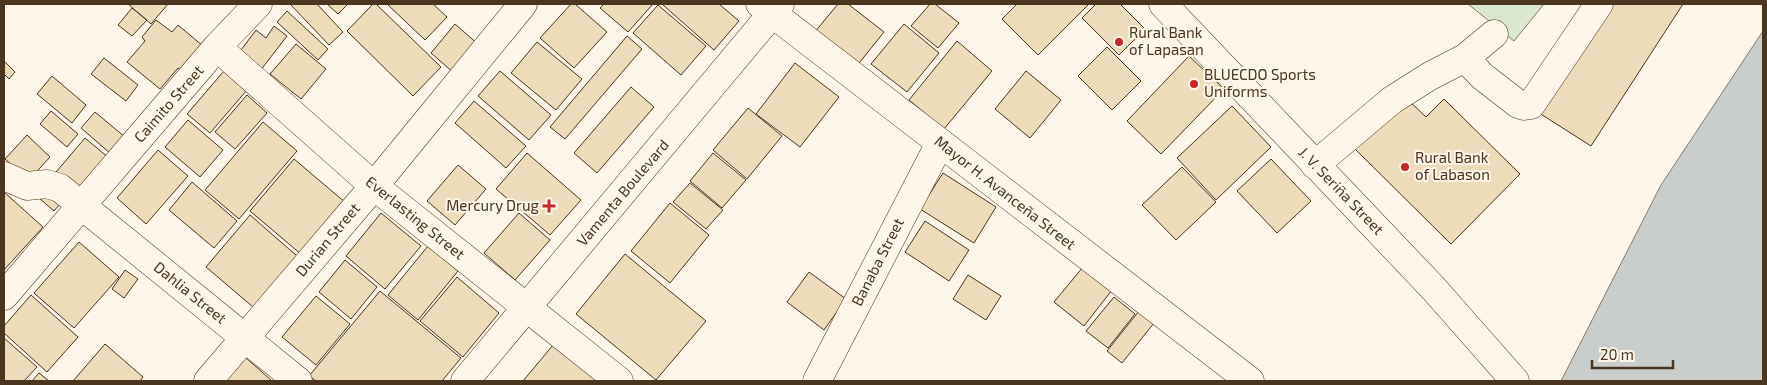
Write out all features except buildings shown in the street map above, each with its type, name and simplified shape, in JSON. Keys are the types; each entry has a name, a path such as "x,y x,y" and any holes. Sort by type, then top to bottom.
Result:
{"street":[{"name":"Caimito Street","path":"4,296 217,47 258,4"},
{"name":"Durian Street","path":"208,381 374,186 523,4"},
{"name":"J. V. Seriña Street","path":"1163,4 1434,289 1515,381"},
{"path":"1465,58 1482,76 1518,104 1524,106 1531,105 1599,4"},
{"name":"Mayor H. Avanceña Street","path":"770,7 940,143 1250,381"},
{"name":"Vamenta Boulevard","path":"465,381 527,308 770,7"},
{"path":"1315,164 1392,100 1430,76 1465,58 1494,34"},
{"name":"Everlasting Street","path":"217,47 374,186 619,381"},
{"name":"Banaba Street","path":"817,381 940,143"},
{"name":"Dahlia Street","path":"4,176 27,186 47,184 60,188 298,381"}],"green space":[{"path":"1468,4 1544,4 1514,41"}],"shaded area":[{"path":"1763,31 1763,381 1561,381 1661,185"}],"place":[{"name":"Rural Bank of Lapasan","path":"1119,42"},
{"name":"BLUECDO Sports Uniforms","path":"1194,84"},
{"name":"Rural Bank of Labason","path":"1405,167"},
{"name":"Mercury Drug","path":"549,206"}]}
